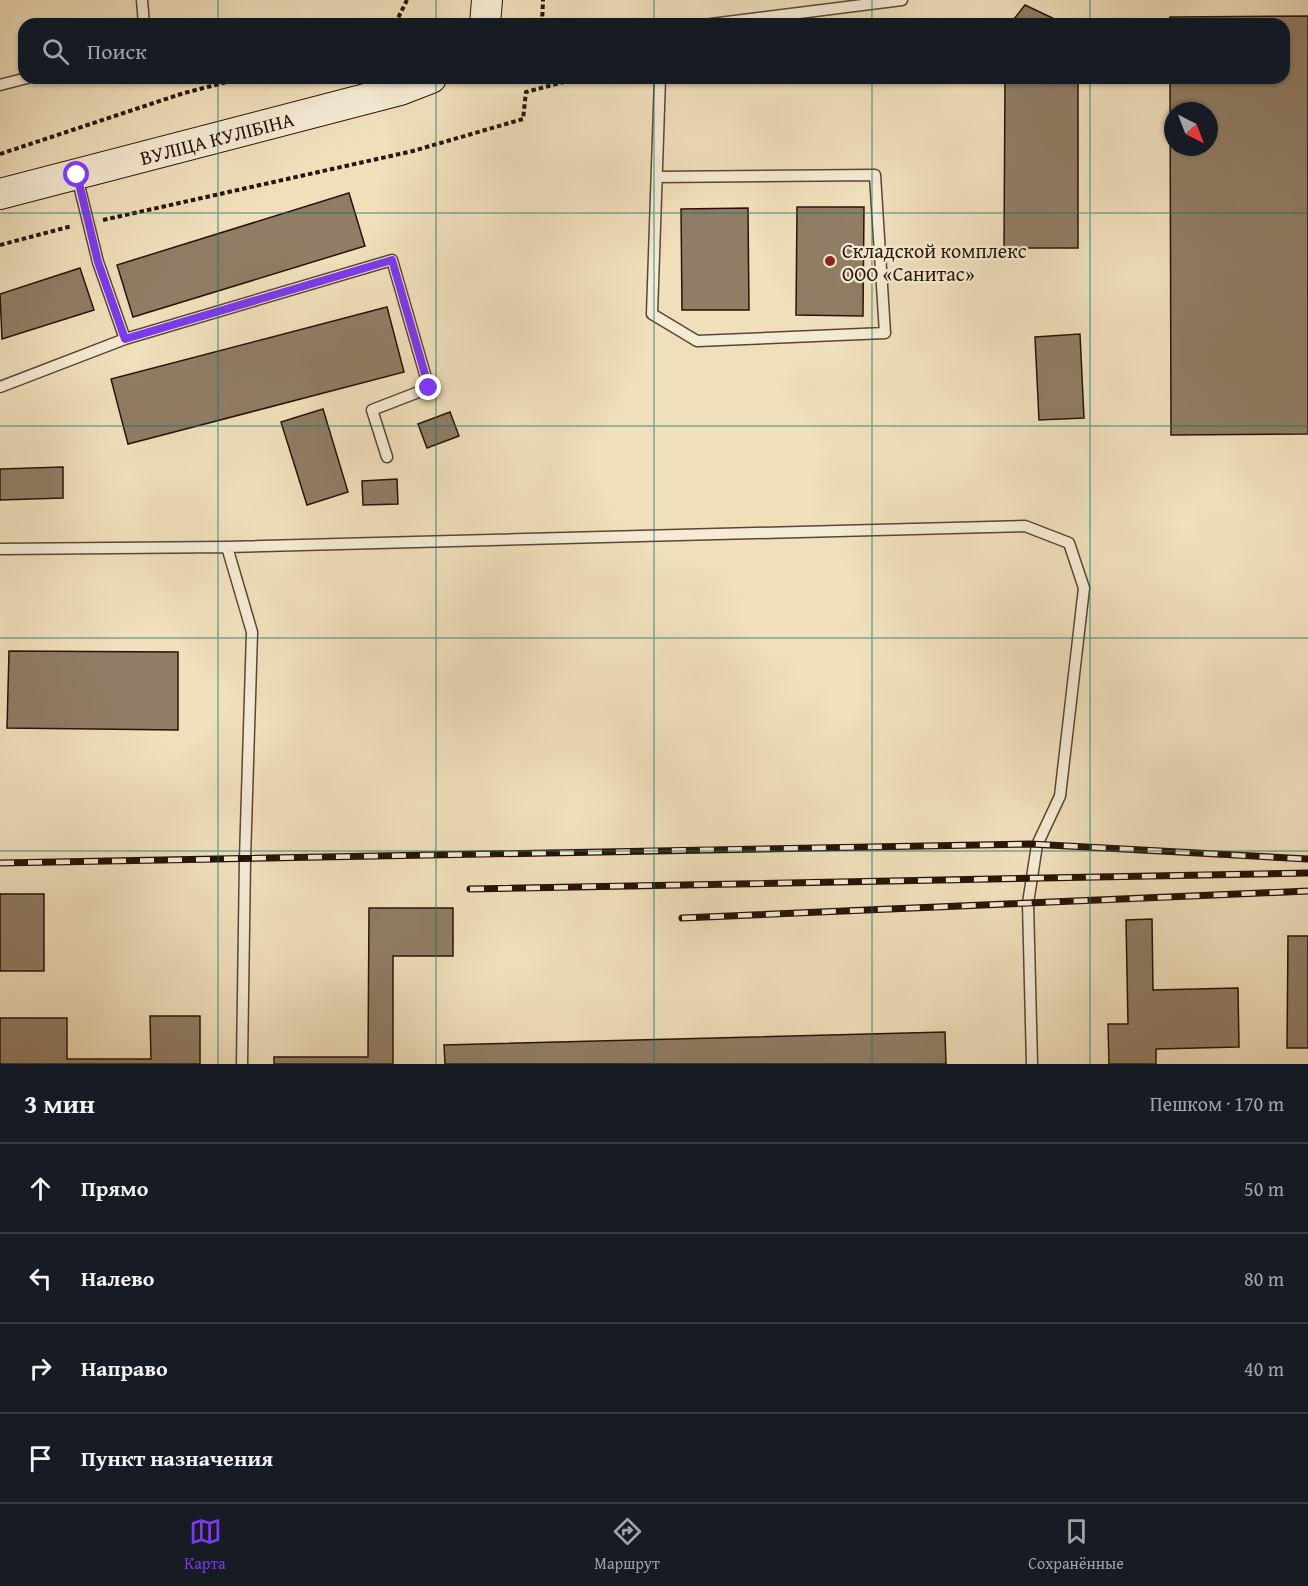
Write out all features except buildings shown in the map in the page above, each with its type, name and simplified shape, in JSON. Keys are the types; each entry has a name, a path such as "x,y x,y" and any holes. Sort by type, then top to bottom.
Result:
{"main road":[{"path":"486,18 487,0"},
{"name":"ВУЛІЦА КУЛІБІНА","path":"0,194 400,90 416,84"}],"lane":[{"path":"142,0 144,18"},
{"path":"759,18 902,0"},
{"path":"0,85 18,80"},
{"path":"657,177 874,175 885,333 698,341 652,314 660,84"},
{"path":"77,175 98,262 125,339"},
{"path":"0,387 125,339 392,260 429,388 372,410 387,457"},
{"path":"0,549 227,547 1025,526 1069,543 1084,588 1060,796 1037,845 1029,903 1032,1064"},
{"path":"227,547 252,632 242,1064"}],"path":[{"path":"398,18 407,0"},
{"path":"542,18 543,0"},
{"path":"0,154 184,93 219,84"},
{"path":"0,245 29,235 413,151 523,119 526,92 556,84"}],"railway":[{"path":"0,863 1030,844 1308,859"},
{"path":"470,889 1308,873"},
{"path":"682,918 1308,891"}],"place":[{"name":"Складской комплекс ООО «Санитас»","path":"830,261"}],"route":[{"path":"77,175 98,262 125,339 392,260 429,388"}]}
